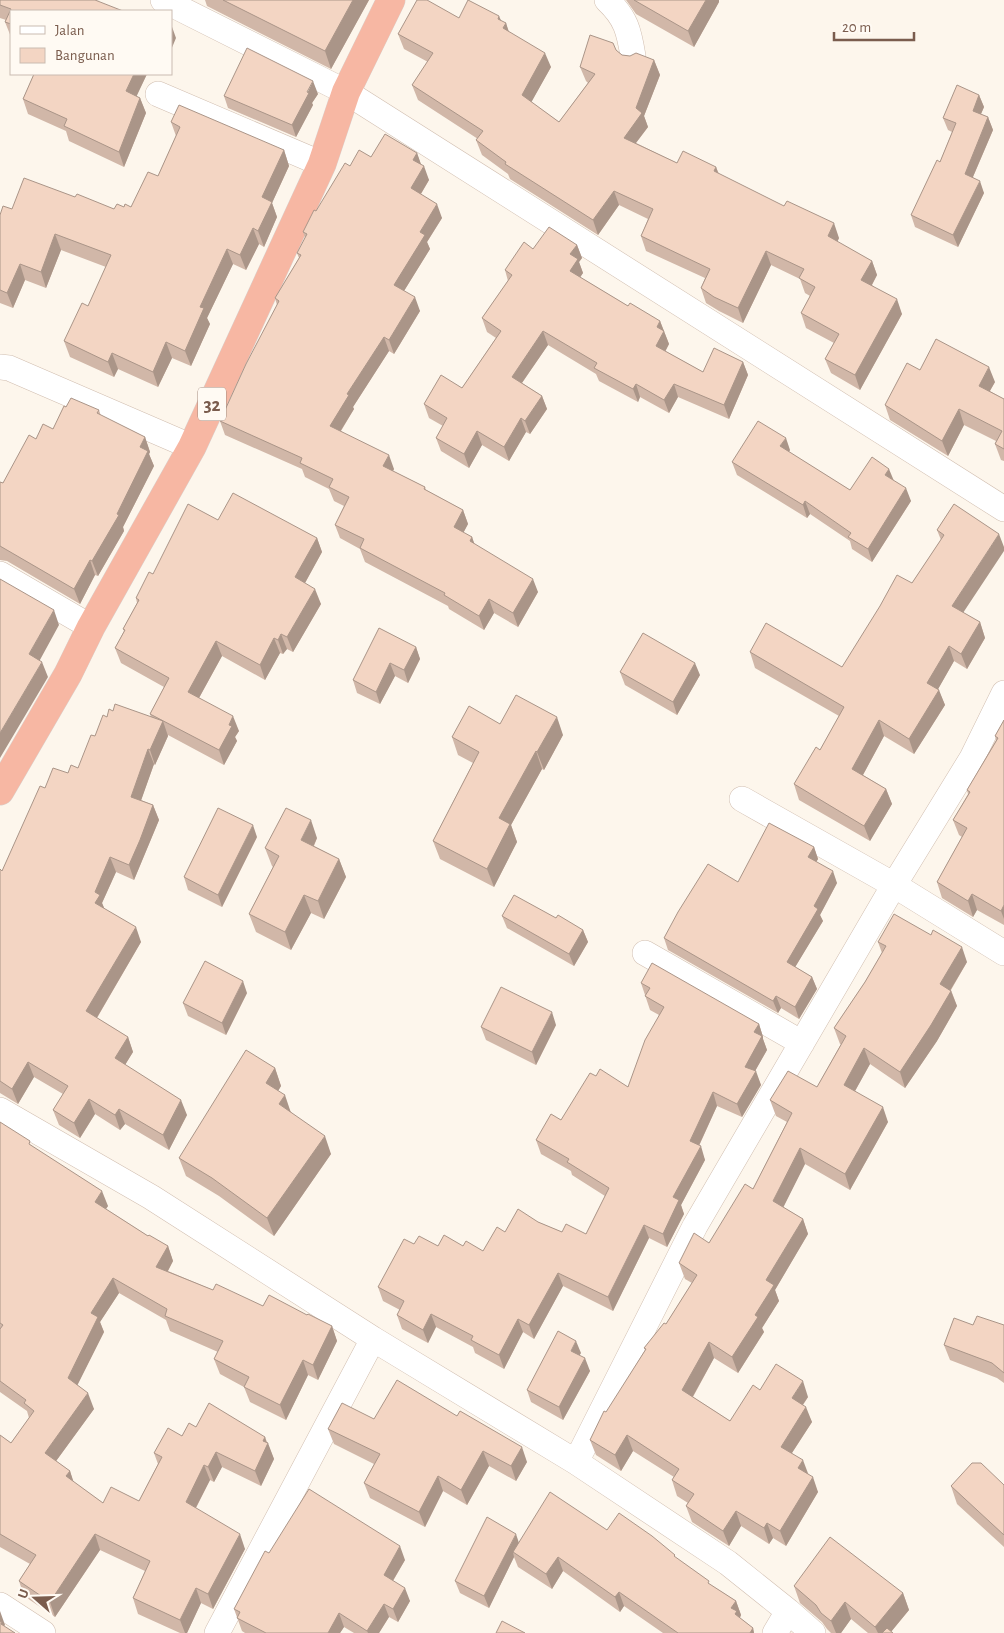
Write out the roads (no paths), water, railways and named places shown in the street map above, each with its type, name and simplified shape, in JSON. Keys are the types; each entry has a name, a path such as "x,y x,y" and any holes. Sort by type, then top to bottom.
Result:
{"highway":[{"name":"32","path":"0,791 68,674 91,627 192,447 322,164 346,92 391,0"}],"street":[{"path":"163,0 346,92 1004,509"},
{"path":"606,0 618,10 629,31 633,56"},
{"path":"158,94 322,164"},
{"path":"0,367 9,368 192,447"},
{"path":"0,574 91,627"},
{"path":"576,1462 695,1226 894,885 972,758 1004,693"},
{"path":"742,800 894,885 1004,952"},
{"path":"645,953 802,1043"},
{"path":"0,1110 151,1198 373,1339 576,1462 728,1563 813,1633"},
{"path":"217,1633 373,1339"},
{"path":"0,1605 44,1633"},
{"path":"774,1633 788,1611"}]}
